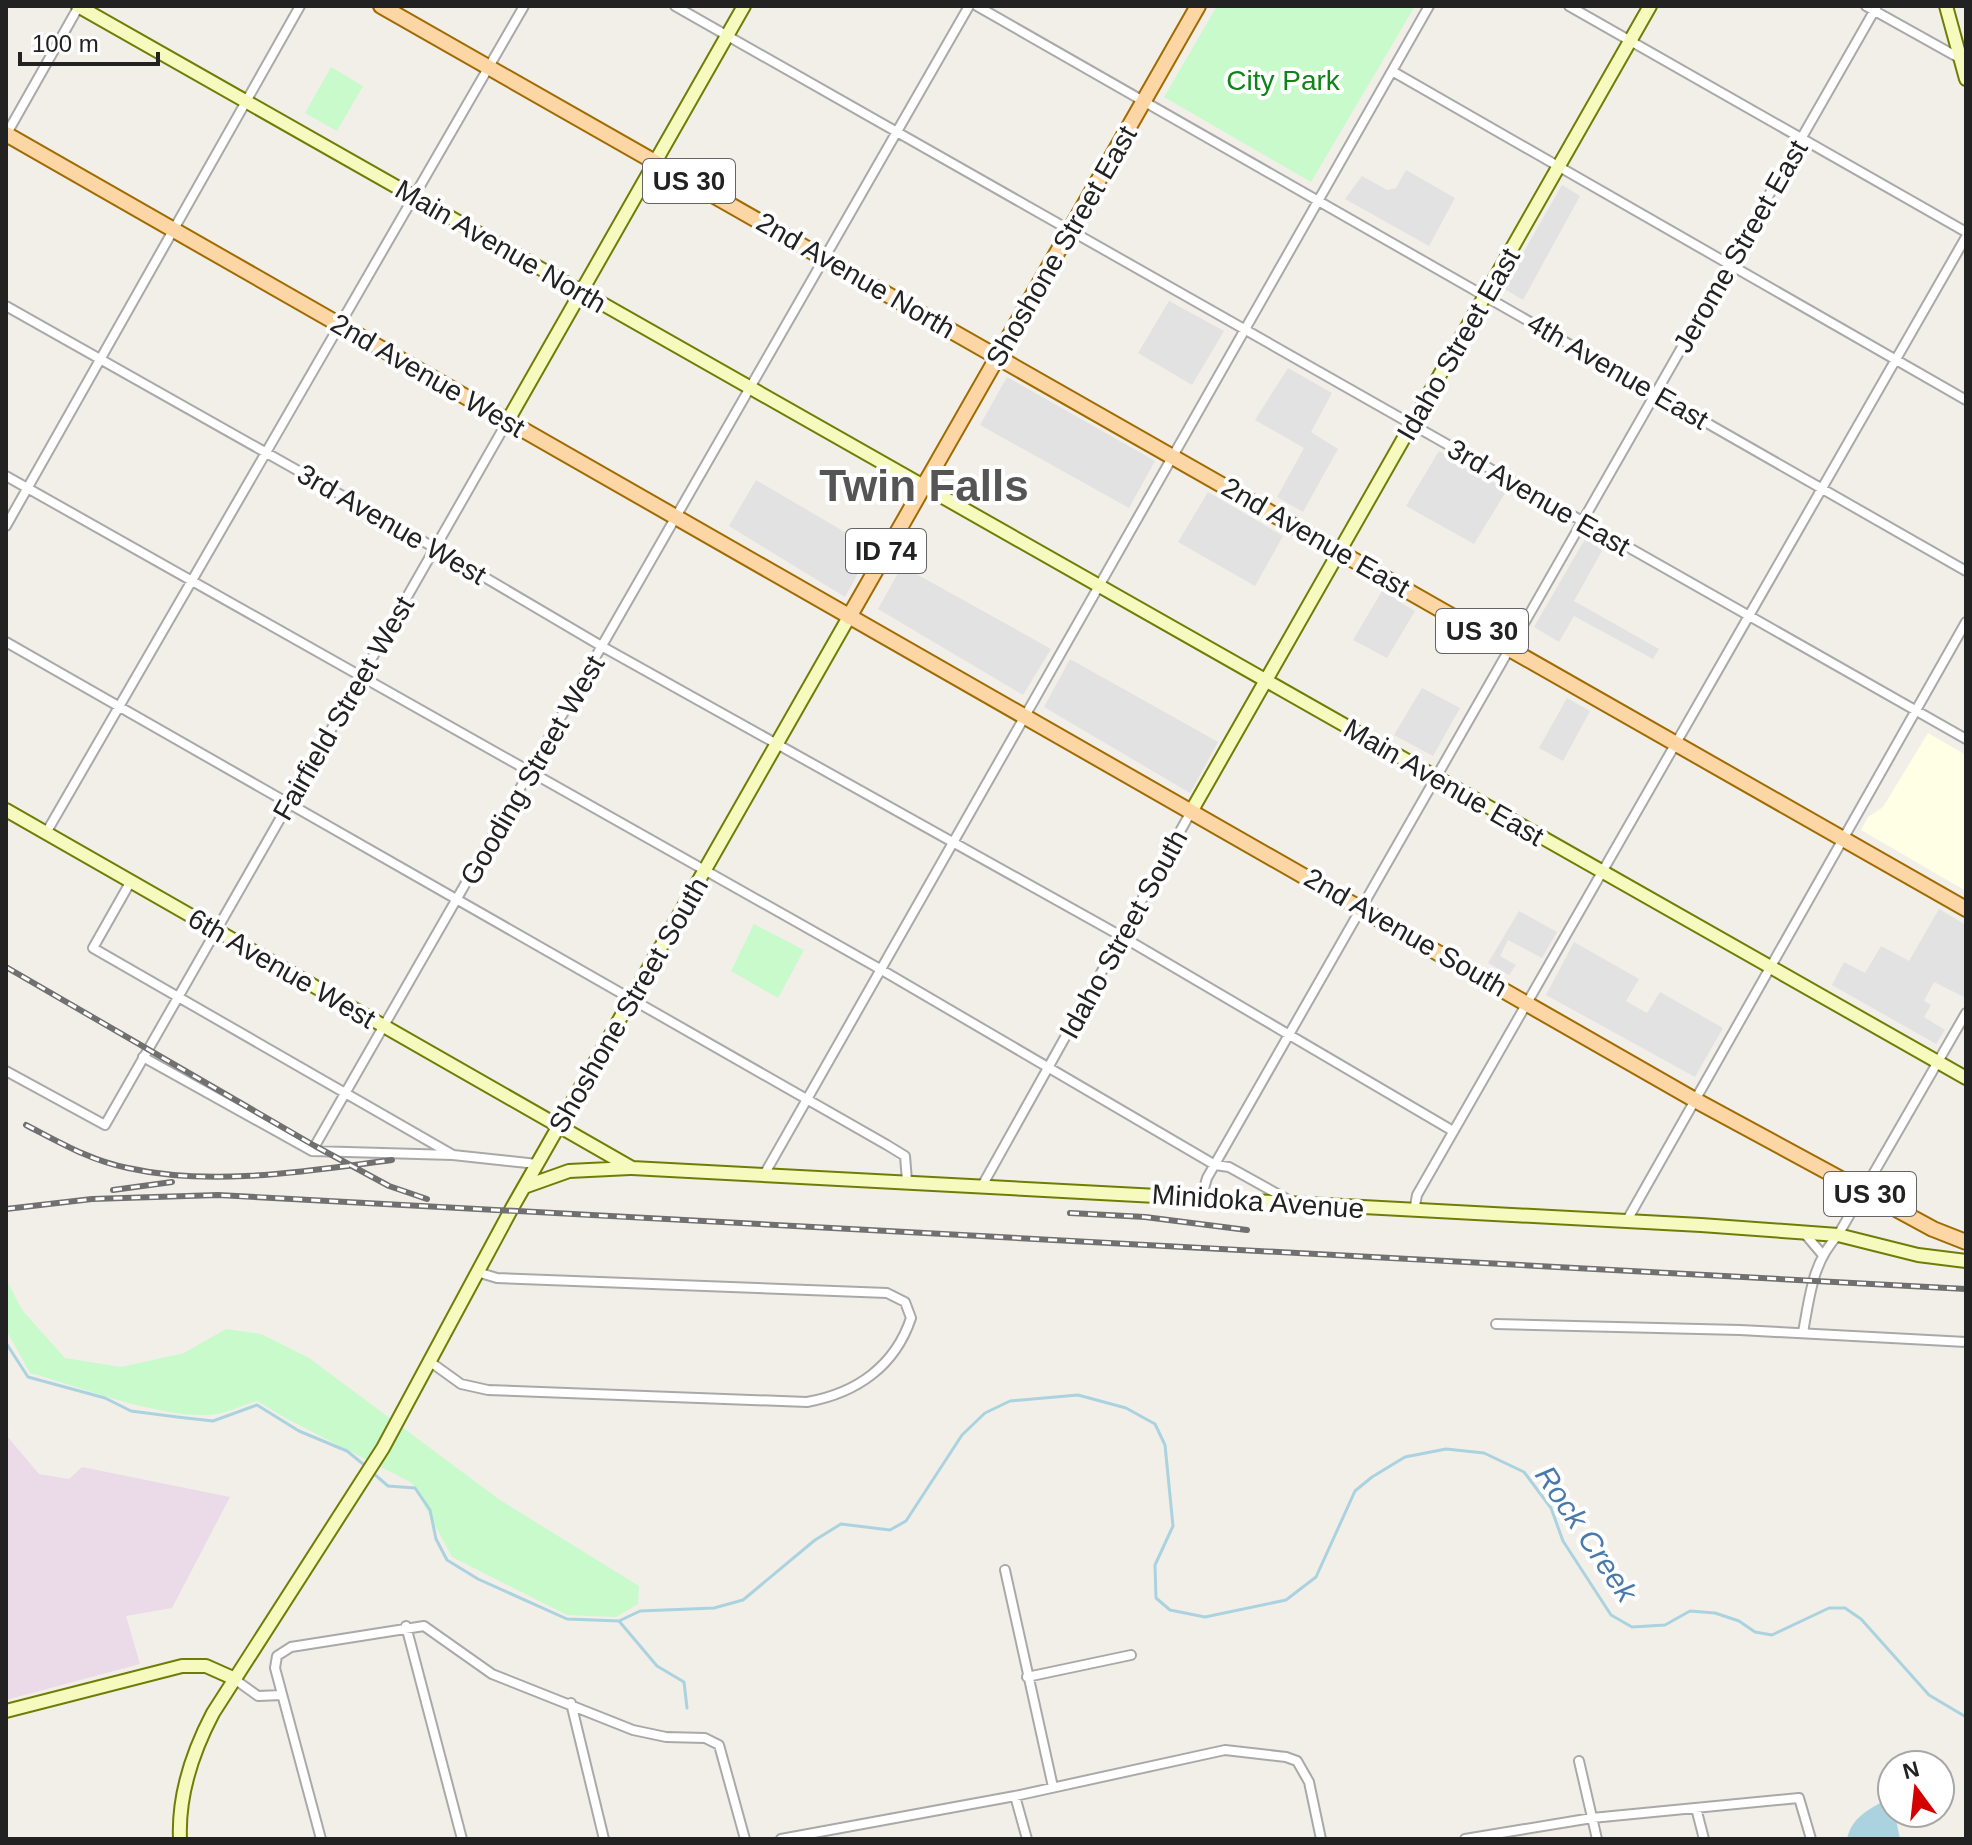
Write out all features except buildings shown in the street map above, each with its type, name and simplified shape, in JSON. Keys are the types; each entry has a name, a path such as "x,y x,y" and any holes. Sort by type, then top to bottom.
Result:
{"main road":[{"name":"2nd Avenue North","path":"381,6 998,356"},
{"name":"Shoshone Street East","path":"923,486 1198,6"},
{"name":"2nd Avenue West","path":"6,134 507,422 679,516 849,617"},
{"name":"2nd Avenue East","path":"998,356 1845,837 1966,909"},
{"name":"Shoshone Street South","path":"849,617 923,486"},
{"name":"2nd Avenue South","path":"849,617 1026,714 1695,1100 1966,1242"}],"street":[{"path":"6,134 79,6"},
{"name":"Main Avenue North","path":"79,6 923,486"},
{"path":"6,526 300,6"},
{"path":"46,833 524,6"},
{"name":"3rd Avenue East","path":"675,6 1966,739"},
{"name":"Fairfield Street West","path":"6,1071 105,1125 744,6"},
{"name":"Gooding Street West","path":"312,1151 969,6"},
{"name":"4th Avenue East","path":"977,6 1966,571"},
{"path":"765,1173 1429,6"},
{"path":"1414,1211 1417,1195 1453,1131 1966,234 1569,6"},
{"name":"Idaho Street East","path":"1265,681 1650,6"},
{"path":"1946,6 1966,79"},
{"path":"1873,8 1963,59"},
{"name":"Jerome Street East","path":"1201,1199 1215,1165 1873,8"},
{"path":"1392,71 1966,400"},
{"name":"3rd Avenue West","path":"6,306 435,548 603,647 1121,936 1453,1131"},
{"path":"6,476 880,969 1215,1165 1229,1167 1296,1204"},
{"name":"Main Avenue East","path":"923,486 1966,1078"},
{"name":"Shoshone Street South","path":"233,1678 336,1526 524,1187 849,617"},
{"path":"1626,1222 1966,622"},
{"path":"6,642 905,1156 907,1181"},
{"name":"Idaho Street South","path":"982,1186 1265,681"},
{"name":"6th Avenue West","path":"6,810 558,1127"},
{"path":"131,881 93,948 453,1155"},
{"path":"1803,1332 1812,1280 1822,1254 1838,1235 1966,1013"},
{"path":"143,1057 312,1151 453,1155 537,1164"},
{"name":"Minidoka Avenue","path":"558,1127 632,1168 1838,1235 1918,1255 1966,1261"},
{"path":"524,1187 569,1171 632,1168"},
{"path":"1803,1233 1822,1254"},
{"path":"427,1365 461,1384 488,1390 807,1402 830,1398 871,1377 886,1363 907,1331 911,1318 905,1302 887,1293 497,1278 477,1272"},
{"path":"1496,1324 1803,1332 1966,1342"},
{"path":"1005,1570 1053,1787"},
{"path":"406,1626 462,1839"},
{"path":"321,1839 275,1668 277,1656 291,1647 406,1626 424,1626 492,1674 633,1730 666,1737 705,1738 719,1745 745,1839"},
{"path":"1027,1677 1131,1655"},
{"path":"6,1711 182,1666 206,1666 233,1678 258,1696 282,1695"},
{"name":"ID 74","path":"180,1839 182,1794 199,1739 233,1678"},
{"path":"571,1703 604,1839"},
{"path":"781,1839 1015,1796 1225,1750 1286,1757 1303,1768 1321,1839"},
{"path":"1579,1761 1597,1839"},
{"path":"1015,1796 1027,1839"},
{"path":"1465,1839 1592,1818 1799,1798 1811,1839"},
{"path":"1696,1808 1704,1839"}],"shaded area":[{"path":"1406,170 1455,198 1429,246 1345,199 1362,176 1387,190 1396,188"},
{"path":"1562,185 1580,196 1523,300 1503,288"},
{"path":"1169,301 1224,331 1192,385 1138,353"},
{"path":"1288,368 1332,393 1311,432 1338,449 1303,512 1277,497 1304,448 1255,420"},
{"path":"1007,377 1155,461 1129,508 980,425"},
{"path":"1439,451 1507,490 1474,544 1406,506"},
{"path":"756,480 872,548 845,597 729,526"},
{"path":"1208,492 1283,536 1255,586 1178,542"},
{"path":"1585,539 1603,549 1574,601 1659,649 1653,659 1574,616 1559,642 1534,627"},
{"path":"902,566 1051,649 1023,695 878,609"},
{"path":"1382,591 1415,611 1387,658 1353,640"},
{"path":"1070,659 1218,742 1190,793 1044,707"},
{"path":"1422,688 1460,708 1433,756 1394,735"},
{"path":"1567,698 1590,711 1563,761 1539,748"},
{"path":"1928,733 1966,755 1966,891 1861,830 1868,817 1883,807"},
{"path":"1939,909 1966,925 1966,993 1964,997 1934,982 1924,1001 1931,1005 1924,1017 1945,1030 1936,1044 1832,985 1844,962 1865,973 1881,946 1909,961"},
{"path":"1519,911 1557,932 1542,958 1508,940 1500,956 1516,965 1509,975 1488,963"},
{"path":"1574,942 1639,979 1626,1001 1647,1013 1660,992 1723,1028 1695,1077 1546,995"},
{"path":"6,1435 39,1474 69,1479 82,1467 230,1497 172,1608 126,1616 140,1664 6,1700"}],"green space":[{"name":"City Park","path":"1217,6 1415,6 1311,182 1164,97"},
{"path":"331,67 363,86 337,131 305,113"},
{"path":"754,924 804,950 778,998 731,971"},
{"path":"6,1279 22,1310 65,1358 121,1367 184,1353 226,1329 261,1334 309,1358 500,1500 639,1586 638,1604 616,1617 567,1615 452,1557 412,1483 257,1401 216,1414 188,1414 143,1407 30,1373 6,1330"}],"water":[{"path":"1876,1806 1876,1829 1898,1829 1900,1839 1847,1839 1853,1825"}],"waterway":[{"name":"Rock Creek","path":"6,1343 28,1377 105,1398 131,1411 177,1417 213,1421 257,1405 299,1431 347,1451 368,1468"},
{"name":"Rock Creek","path":"373,1473 388,1486 415,1488 430,1510 436,1539 447,1560 478,1579 567,1619 619,1621 640,1611 714,1608 743,1600 815,1540 841,1524 890,1530 906,1521 962,1435 985,1413 1010,1401 1078,1395 1126,1408 1155,1424 1165,1445 1173,1526 1155,1565 1156,1598 1170,1610 1205,1617 1286,1600 1316,1577 1355,1491 1405,1457 1446,1449 1484,1453 1524,1472 1551,1508 1563,1541 1611,1615 1632,1627 1665,1625 1690,1611 1715,1613 1739,1621 1755,1632 1772,1635 1829,1608 1845,1608 1861,1619 1929,1695 1966,1717"},
{"path":"619,1621 657,1666 684,1682 687,1708"}],"railway":[{"path":"6,967 315,1146 389,1186 427,1199"},
{"path":"26,1125 101,1161 160,1174 260,1175 392,1160"},
{"path":"113,1190 172,1182"},
{"path":"6,1209 92,1199 218,1195 1966,1289"},
{"path":"1070,1213 1145,1217 1247,1230"}],"district":[{"name":"Twin Falls","path":"924,486"}]}
